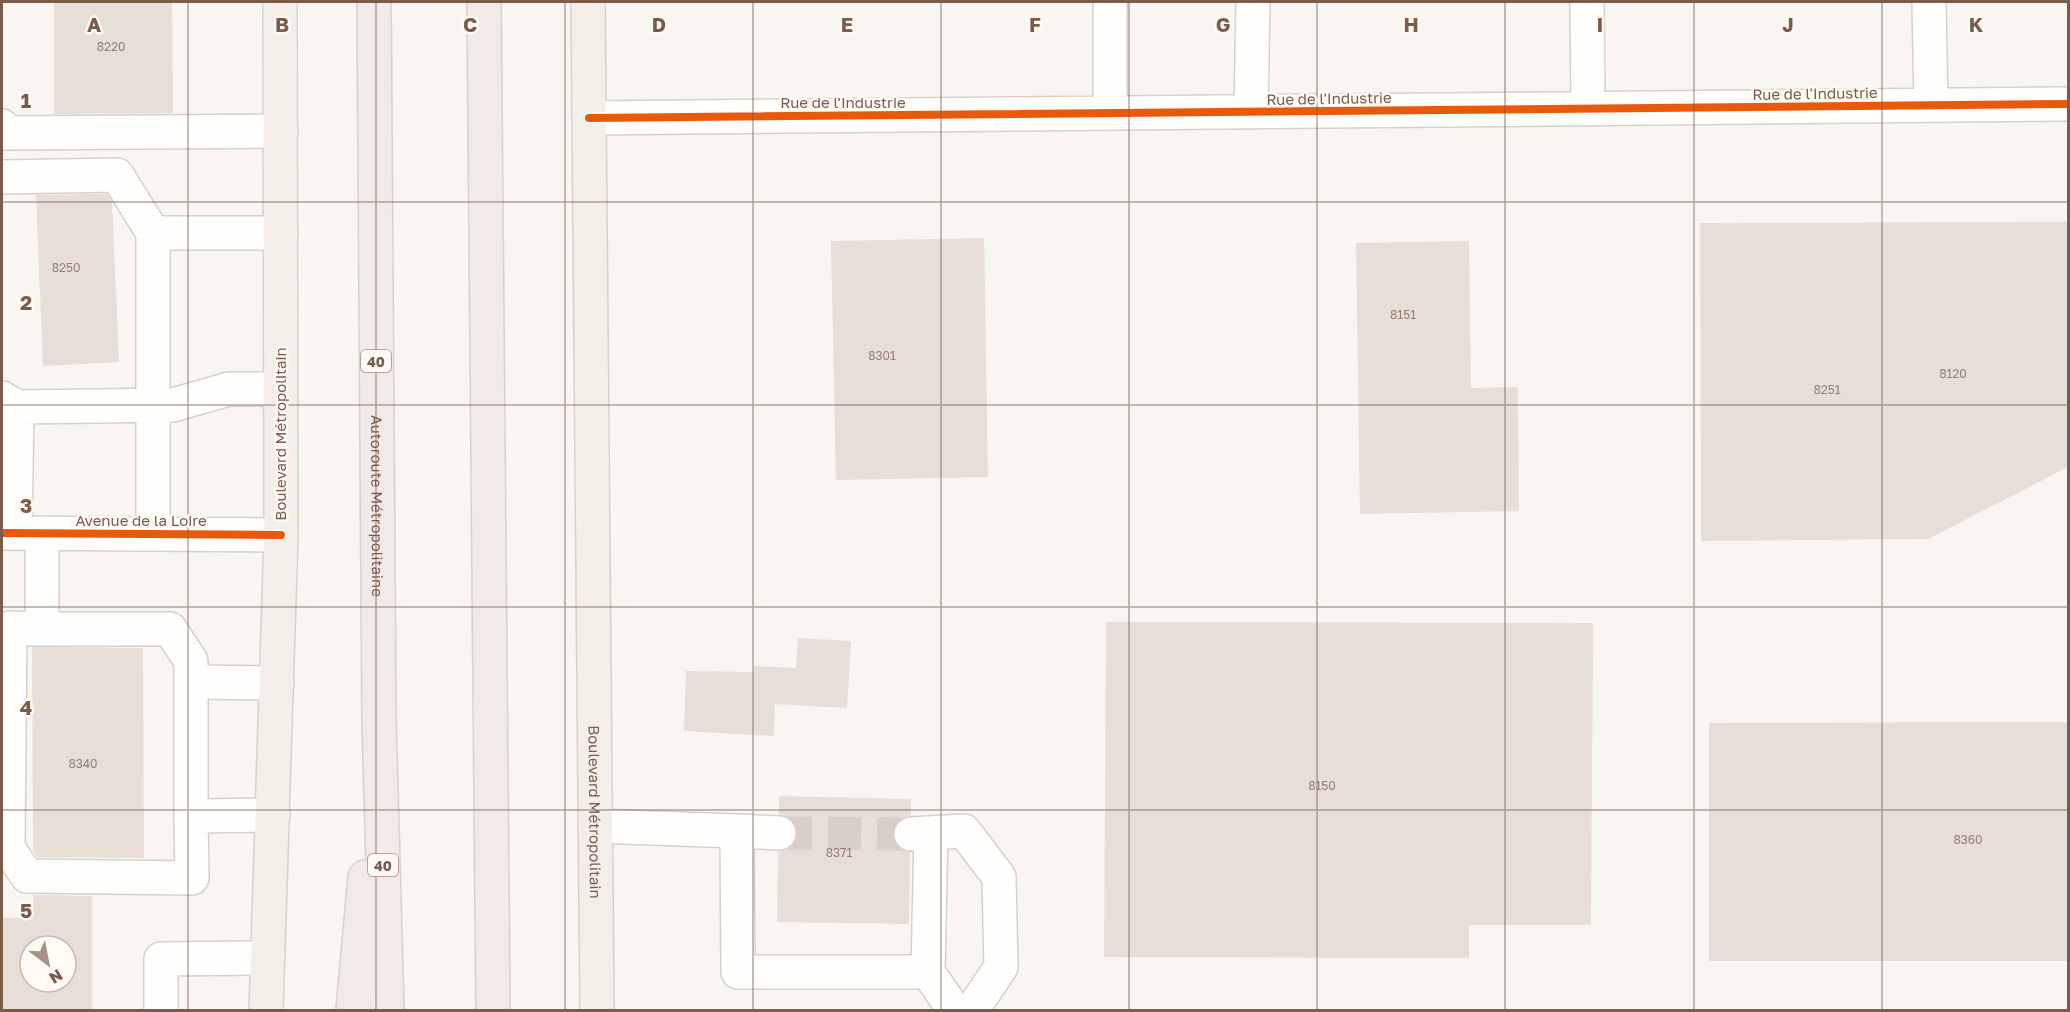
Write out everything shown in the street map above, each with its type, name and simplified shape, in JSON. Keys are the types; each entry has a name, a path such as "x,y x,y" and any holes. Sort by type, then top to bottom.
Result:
{"highway":[{"name":"Autoroute Métropolitaine","path":"374,2 379,720 387,1011"},
{"path":"484,2 493,1011"},
{"path":"353,1011 379,720"}],"main road":[{"name":"Boulevard Métropolitain","path":"267,1011 280,535 280,2"},
{"name":"Boulevard Métropolitain","path":"588,2 597,1011"}],"street":[{"path":"1110,2 1110,113"},
{"path":"1251,112 1253,2"},
{"path":"1587,2 1588,109"},
{"path":"1929,2 1931,105"},
{"name":"Rue de l'Industrie","path":"589,118 2068,104"},
{"path":"2,126 2,133 281,131"},
{"path":"2,177 117,176 153,233 153,533"},
{"path":"153,233 281,233"},
{"path":"42,629 19,533 9,403 173,405 230,389 280,389"},
{"name":"Avenue de la Loire","path":"19,533 280,535"},
{"path":"10,628 42,629 170,629 191,661 192,878 27,876 5,848 10,628"},
{"path":"191,682 277,682"},
{"path":"191,816 273,815"},
{"path":"595,826 779,833"},
{"path":"737,831 738,972 928,972"},
{"path":"954,1011 928,972 921,834 964,831 999,877 1002,967 972,1011"},
{"path":"161,1011 161,959 268,958"}],"building":[{"path":"54,2 172,2 173,113 54,114"},
{"path":"107,194 112,202 119,362 43,366 36,195"},
{"path":"2068,222 2068,467 1928,539 1701,541 1700,223"},
{"path":"984,238 988,477 836,480 831,241"},
{"path":"1469,241 1471,388 1518,387 1519,511 1360,514 1356,243"},
{"path":"1106,622 1593,623 1591,925 1469,925 1469,958 1104,957"},
{"path":"798,638 851,641 847,708 775,704 774,736 684,731 686,671 754,672 754,666 796,668"},
{"path":"32,647 143,648 144,858 37,857 33,851"},
{"path":"2068,722 2068,961 1709,961 1709,723"},
{"path":"779,796 911,799 911,815 900,819 894,826 892,834 896,845 910,852 909,924 777,922 778,852 787,850 794,844 798,833 796,825 790,818 779,814"},
{"path":"33,895 92,896 92,1011 2,1011 2,918 33,918"}],"tunnel":[{"path":"779,833 911,834"}],"cycle path":[{"path":"589,118 2068,104"},
{"path":"2,533 281,535"}]}
